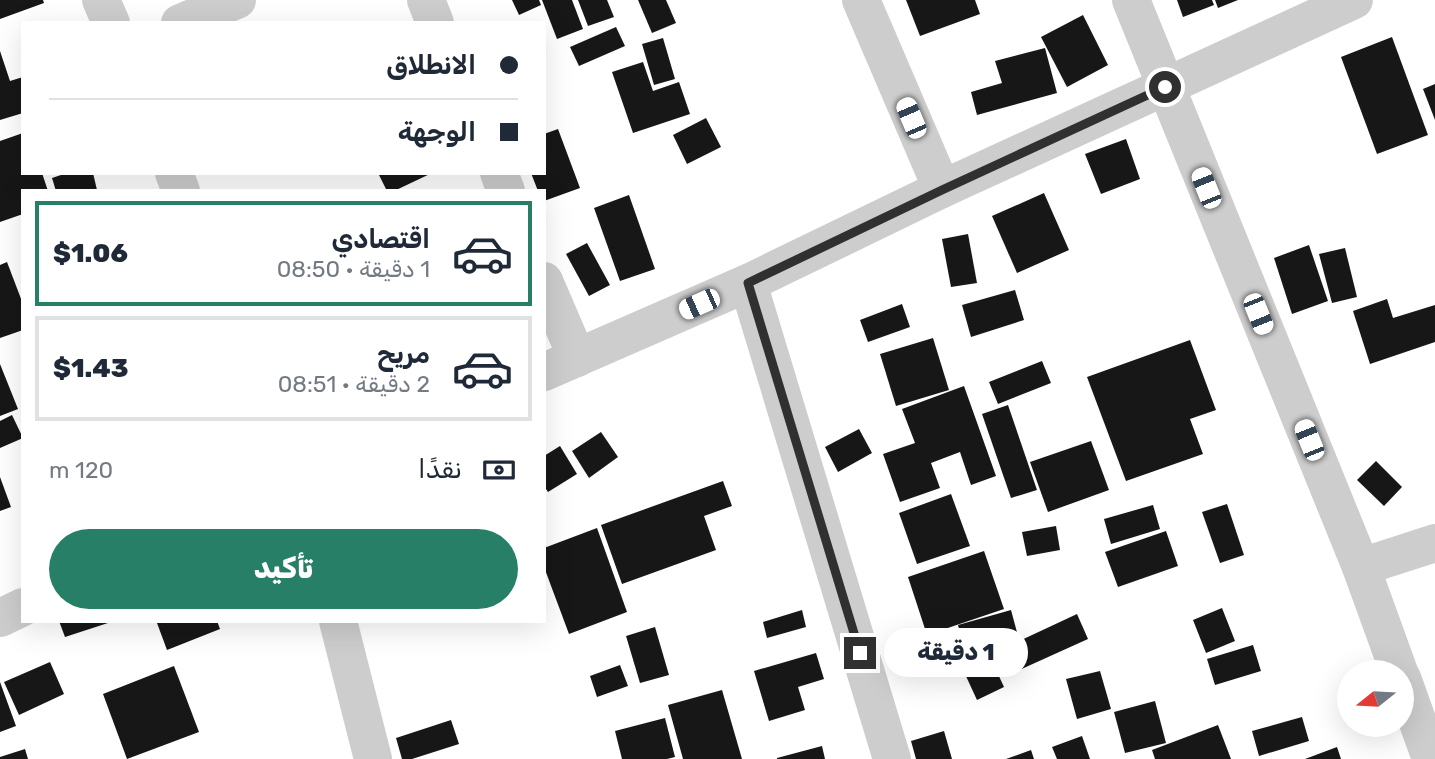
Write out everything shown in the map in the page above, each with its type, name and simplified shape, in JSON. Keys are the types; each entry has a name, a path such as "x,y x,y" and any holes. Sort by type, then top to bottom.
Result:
{"street":[{"path":"101,0 109,21"},
{"path":"185,21 237,0"},
{"path":"426,0 434,21"},
{"path":"860,0 942,190"},
{"path":"1131,0 1361,567 1395,660"},
{"path":"546,291 561,365 748,283 942,190 1354,0"},
{"path":"748,283 892,759"},
{"path":"1361,567 1435,543"},
{"path":"0,618 21,608"},
{"path":"339,623 373,759"},
{"path":"1414,710 1432,759"}],"building":[{"path":"0,0 43,0 44,3 0,19"},
{"path":"512,0 539,0 541,5 519,15"},
{"path":"542,0 572,0 583,29 557,39"},
{"path":"578,0 607,0 614,17 588,26"},
{"path":"638,0 666,0 676,23 652,33"},
{"path":"906,0 975,0 980,14 920,36"},
{"path":"1177,0 1212,0 1214,5 1183,17"},
{"path":"1215,0 1238,0 1218,8"},
{"path":"1083,15 1108,65 1067,87 1041,37"},
{"path":"616,27 625,46 579,66 570,47"},
{"path":"1392,37 1428,135 1377,154 1341,57"},
{"path":"663,38 675,79 654,85 642,44"},
{"path":"1045,48 1057,93 977,115 971,92 1002,83 995,61"},
{"path":"0,51 10,81 21,78 21,114 0,120"},
{"path":"643,62 653,91 679,82 690,114 633,133 612,72"},
{"path":"1435,84 1435,120 1423,89"},
{"path":"706,118 721,147 687,164 673,135"},
{"path":"558,129 580,188 546,200 546,189 537,189 532,175 546,175 546,133"},
{"path":"21,134 21,175 43,175 47,189 21,189 21,215 0,222 0,141"},
{"path":"1126,139 1140,179 1101,194 1085,154"},
{"path":"61,175 93,175 97,189 55,189 52,178"},
{"path":"379,175 428,175 398,189 386,189"},
{"path":"1044,193 1069,250 1017,273 992,216"},
{"path":"629,195 655,269 620,281 594,208"},
{"path":"968,234 977,283 951,287 942,239"},
{"path":"587,243 610,285 589,296 566,254"},
{"path":"1309,245 1328,301 1292,314 1274,258"},
{"path":"1345,248 1357,297 1332,303 1319,254"},
{"path":"7,262 21,299 21,331 0,338 0,265"},
{"path":"1015,290 1024,320 971,337 962,305"},
{"path":"1387,299 1393,318 1435,305 1435,342 1370,364 1353,311"},
{"path":"902,304 910,327 868,342 860,320"},
{"path":"933,338 949,390 896,406 880,354"},
{"path":"1190,340 1216,410 1190,419 1203,454 1126,481 1087,377"},
{"path":"1042,361 1051,383 998,404 989,382"},
{"path":"0,364 18,409 0,416"},
{"path":"964,386 996,476 971,485 960,452 931,463 940,488 900,502 883,454 915,443 902,409"},
{"path":"1008,405 1037,490 1011,498 982,414"},
{"path":"12,415 21,439 0,448 0,421"},
{"path":"859,429 872,453 838,472 825,447"},
{"path":"601,432 618,457 589,478 572,451"},
{"path":"1091,441 1109,490 1048,512 1030,462"},
{"path":"560,446 577,474 548,492 546,489 546,455"},
{"path":"1376,461 1402,487 1384,506 1357,480"},
{"path":"0,477 11,507 0,511"},
{"path":"723,481 732,506 704,516 716,550 622,584 601,525"},
{"path":"951,494 970,546 917,564 899,513"},
{"path":"1227,504 1244,555 1220,563 1202,512"},
{"path":"1153,505 1160,529 1111,544 1104,519"},
{"path":"1056,526 1060,550 1027,556 1022,532"},
{"path":"597,528 627,612 569,634 546,572 546,547"},
{"path":"1166,531 1178,566 1118,587 1105,552"},
{"path":"984,551 1004,609 927,635 908,577"},
{"path":"1222,608 1235,641 1206,653 1193,620"},
{"path":"802,610 806,627 767,638 763,622"},
{"path":"1011,610 1018,636 965,651 958,625"},
{"path":"1077,614 1088,639 1015,672 1004,648"},
{"path":"60,623 108,623 65,637"},
{"path":"157,623 218,623 220,629 167,650"},
{"path":"655,627 669,675 640,683 626,636"},
{"path":"1253,645 1261,671 1215,685 1207,659"},
{"path":"816,653 824,679 798,687 805,710 769,721 754,671"},
{"path":"992,661 1004,687 977,700 965,674"},
{"path":"50,662 64,694 19,715 4,682"},
{"path":"620,665 628,686 597,697 590,676"},
{"path":"174,666 199,732 127,759 103,694"},
{"path":"1100,671 1111,709 1077,719 1066,679"},
{"path":"0,682 16,726 0,732"},
{"path":"722,690 742,759 683,759 668,705"},
{"path":"1155,701 1166,743 1125,753 1114,712"},
{"path":"1302,717 1309,741 1259,756 1252,731"},
{"path":"665,718 675,757 622,759 615,731"},
{"path":"451,720 459,744 412,759 402,759 396,738"},
{"path":"1218,725 1231,759 1155,759 1152,750"},
{"path":"944,731 952,759 916,759 911,741"},
{"path":"1082,736 1090,759 1057,759 1052,747"},
{"path":"822,746 825,759 777,759 777,758"},
{"path":"1337,747 1341,759 1305,759"},
{"path":"25,749 28,759 0,759 0,757"},
{"path":"1031,750 1034,759 1006,759"}],"route":[{"path":"860,653 748,283 1165,87"}]}
